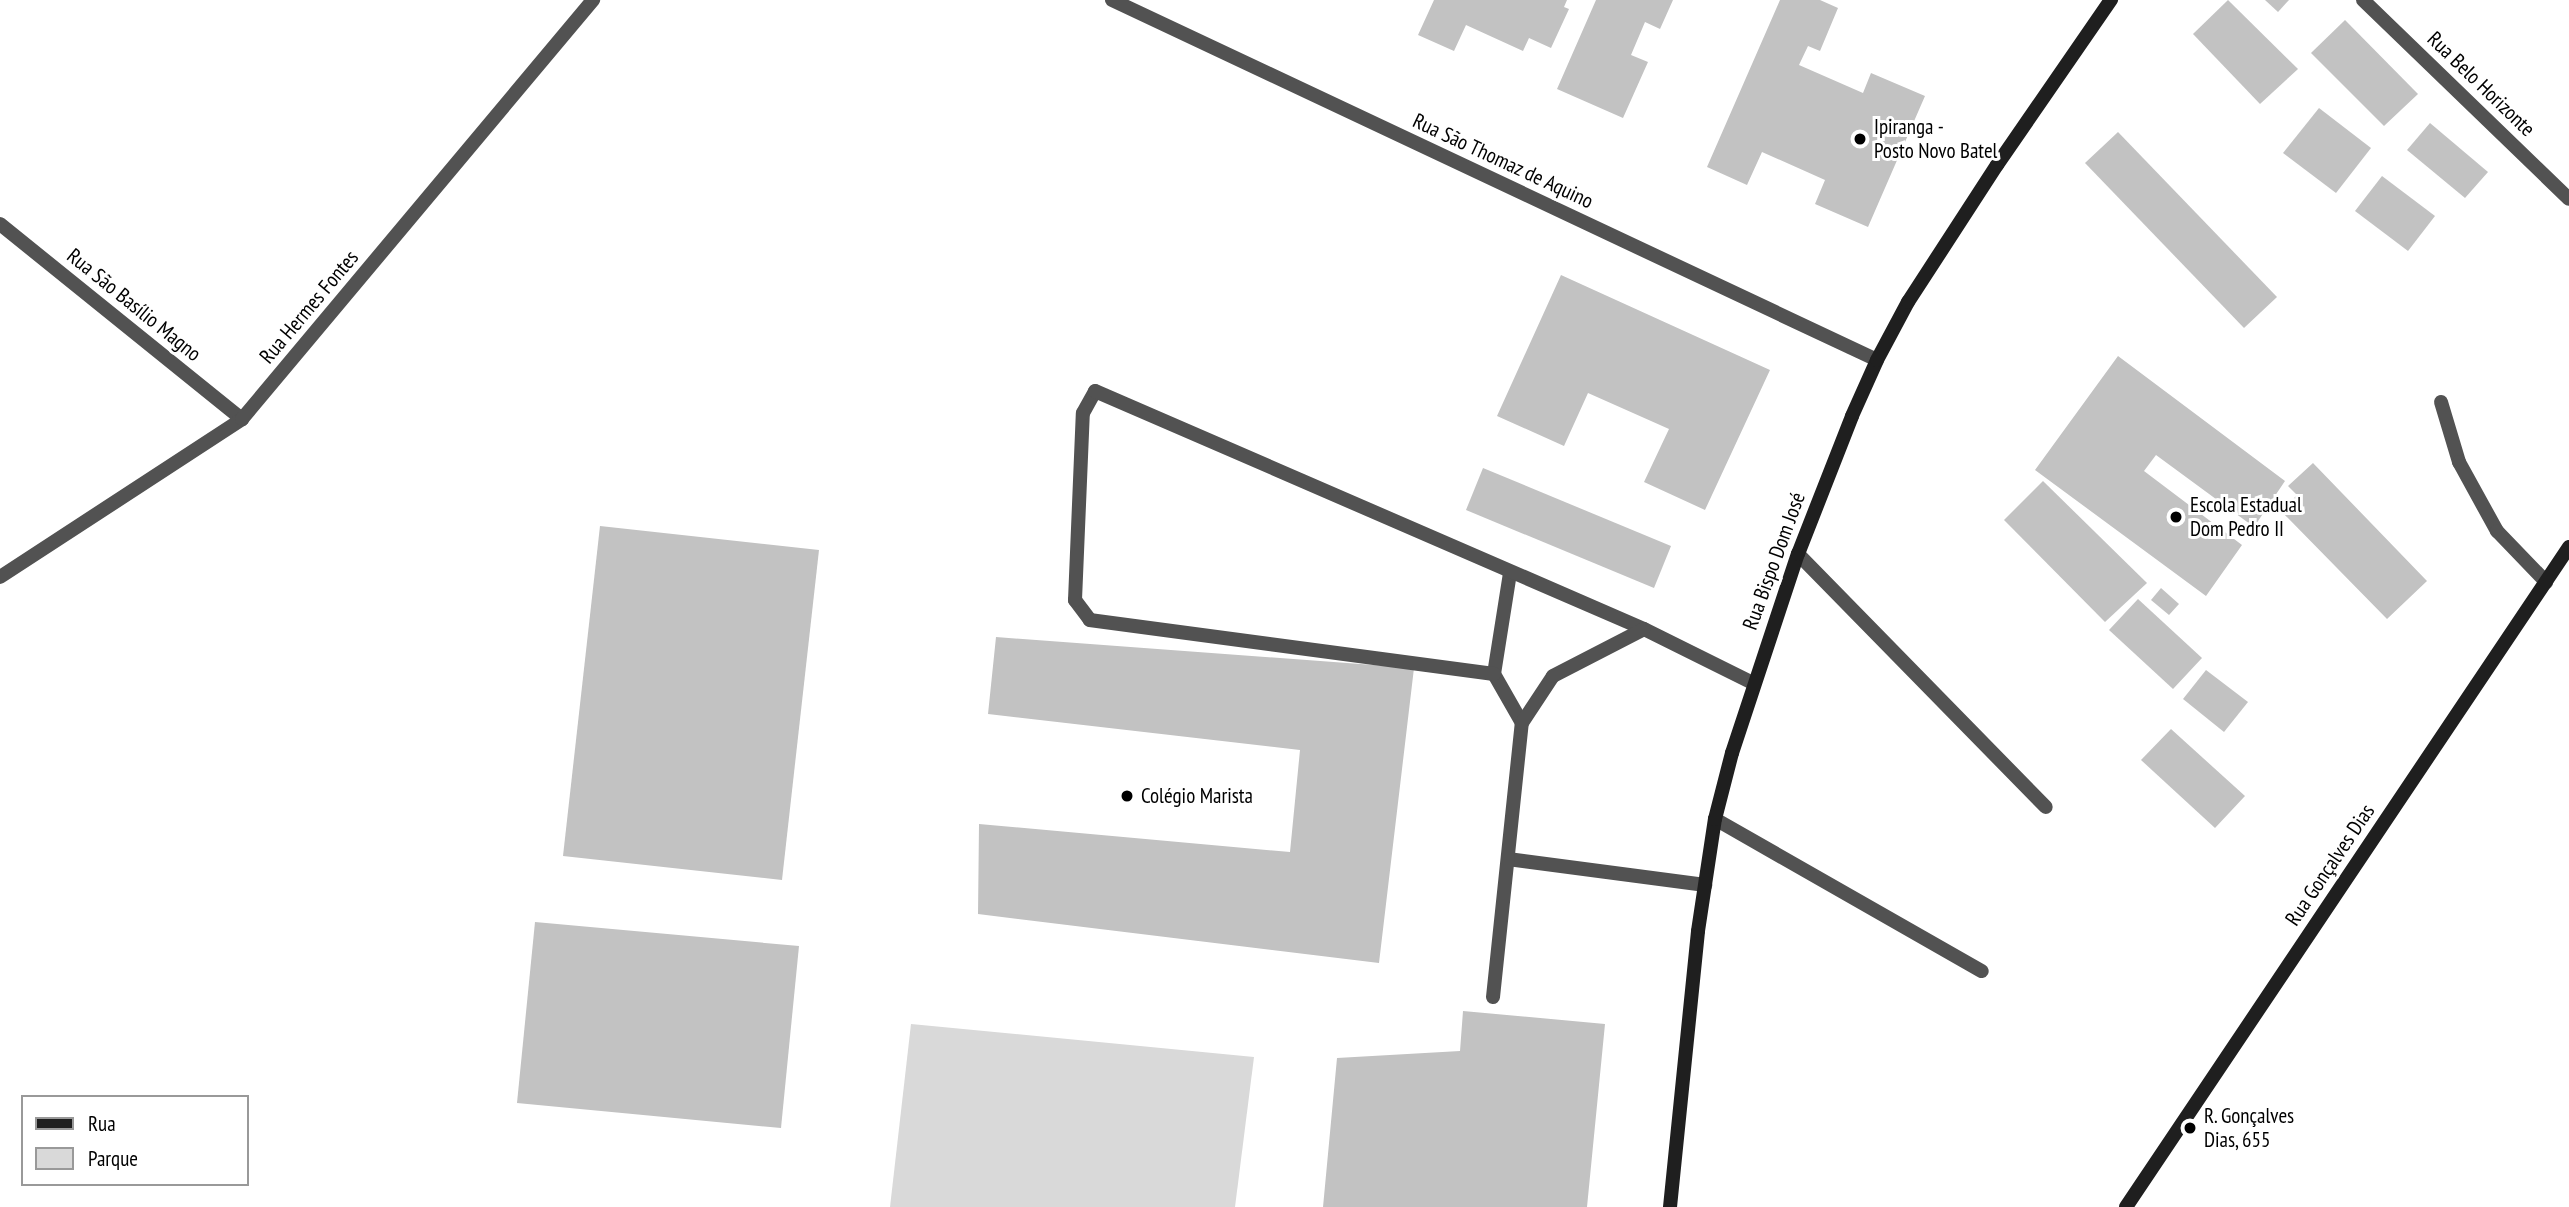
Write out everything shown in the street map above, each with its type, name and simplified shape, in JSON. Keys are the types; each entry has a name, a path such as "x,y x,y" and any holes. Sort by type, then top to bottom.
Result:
{"main road":[{"name":"Rua Bispo Dom José","path":"1670,1207 1705,885 1715,819 1753,683 1798,554 1877,360 1950,235 2110,0"},
{"name":"Rua Gonçalves Dias","path":"2126,1207 2569,547"}],"street":[{"name":"Rua Hermes Fontes","path":"0,577 242,419 593,0"},
{"name":"Rua São Thomaz de Aquino","path":"1112,0 1877,360"},
{"name":"Rua Belo Horizonte","path":"2363,0 2569,199"},
{"name":"Rua São Basílio Magno","path":"0,224 242,419"},
{"path":"1494,674 1090,620 1075,600 1083,413 1095,391 1644,629 1753,683"},
{"path":"2441,402 2459,462 2497,531 2546,582"},
{"path":"1798,554 2046,807"},
{"path":"1510,573 1494,674 1522,723"},
{"path":"1493,997 1522,723 1553,676 1644,629"},
{"path":"1715,819 1982,971"},
{"path":"1508,859 1705,885"}],"green space":[{"path":"911,1024 1254,1057 1235,1207 890,1207"}],"building":[{"path":"1434,0 1567,0 1564,7 1569,9 1551,48 1529,38 1523,51 1466,25 1454,51 1418,35"},
{"path":"1596,0 1673,0 1660,29 1645,22 1631,55 1648,62 1623,118 1557,89"},
{"path":"1780,0 1820,0 1838,8 1820,51 1808,46 1799,65 1863,93 1871,73 1925,96 1868,227 1815,204 1825,180 1762,152 1747,185 1707,167"},
{"path":"2228,0 2298,69 2260,104 2193,34"},
{"path":"2265,0 2289,0 2278,12"},
{"path":"2345,20 2418,94 2384,126 2311,53"},
{"path":"2319,108 2371,148 2336,193 2283,153"},
{"path":"2430,123 2488,172 2465,198 2407,150"},
{"path":"2118,132 2277,297 2244,328 2085,163"},
{"path":"2382,176 2435,216 2408,251 2355,211"},
{"path":"1561,275 1770,370 1705,510 1644,482 1669,429 1588,393 1564,446 1497,416"},
{"path":"2118,356 2285,481 2254,527 2156,455 2144,471 2242,545 2206,596 2035,470"},
{"path":"2313,463 2427,581 2387,619 2281,511 2297,495 2288,486"},
{"path":"1483,468 1671,546 1654,588 1466,510"},
{"path":"2043,481 2147,583 2105,622 2004,520"},
{"path":"600,526 819,550 782,880 563,856"},
{"path":"2161,588 2179,604 2169,615 2151,600"},
{"path":"2138,599 2202,658 2173,689 2109,630"},
{"path":"996,637 1414,668 1379,963 978,914 979,824 1290,852 1300,750 988,714"},
{"path":"2206,670 2248,702 2224,732 2183,699"},
{"path":"2171,729 2245,796 2215,828 2141,760"},
{"path":"535,922 799,946 781,1128 517,1103"},
{"path":"1463,1011 1605,1024 1587,1207 1323,1207 1337,1058 1460,1051"}],"place":[{"name":"Ipiranga - Posto Novo Batel","path":"1860,139"},
{"name":"Escola Estadual Dom Pedro II","path":"2176,517"},
{"name":"Colégio Marista","path":"1127,796"},
{"name":"R. Gonçalves Dias, 655","path":"2190,1128"}]}
